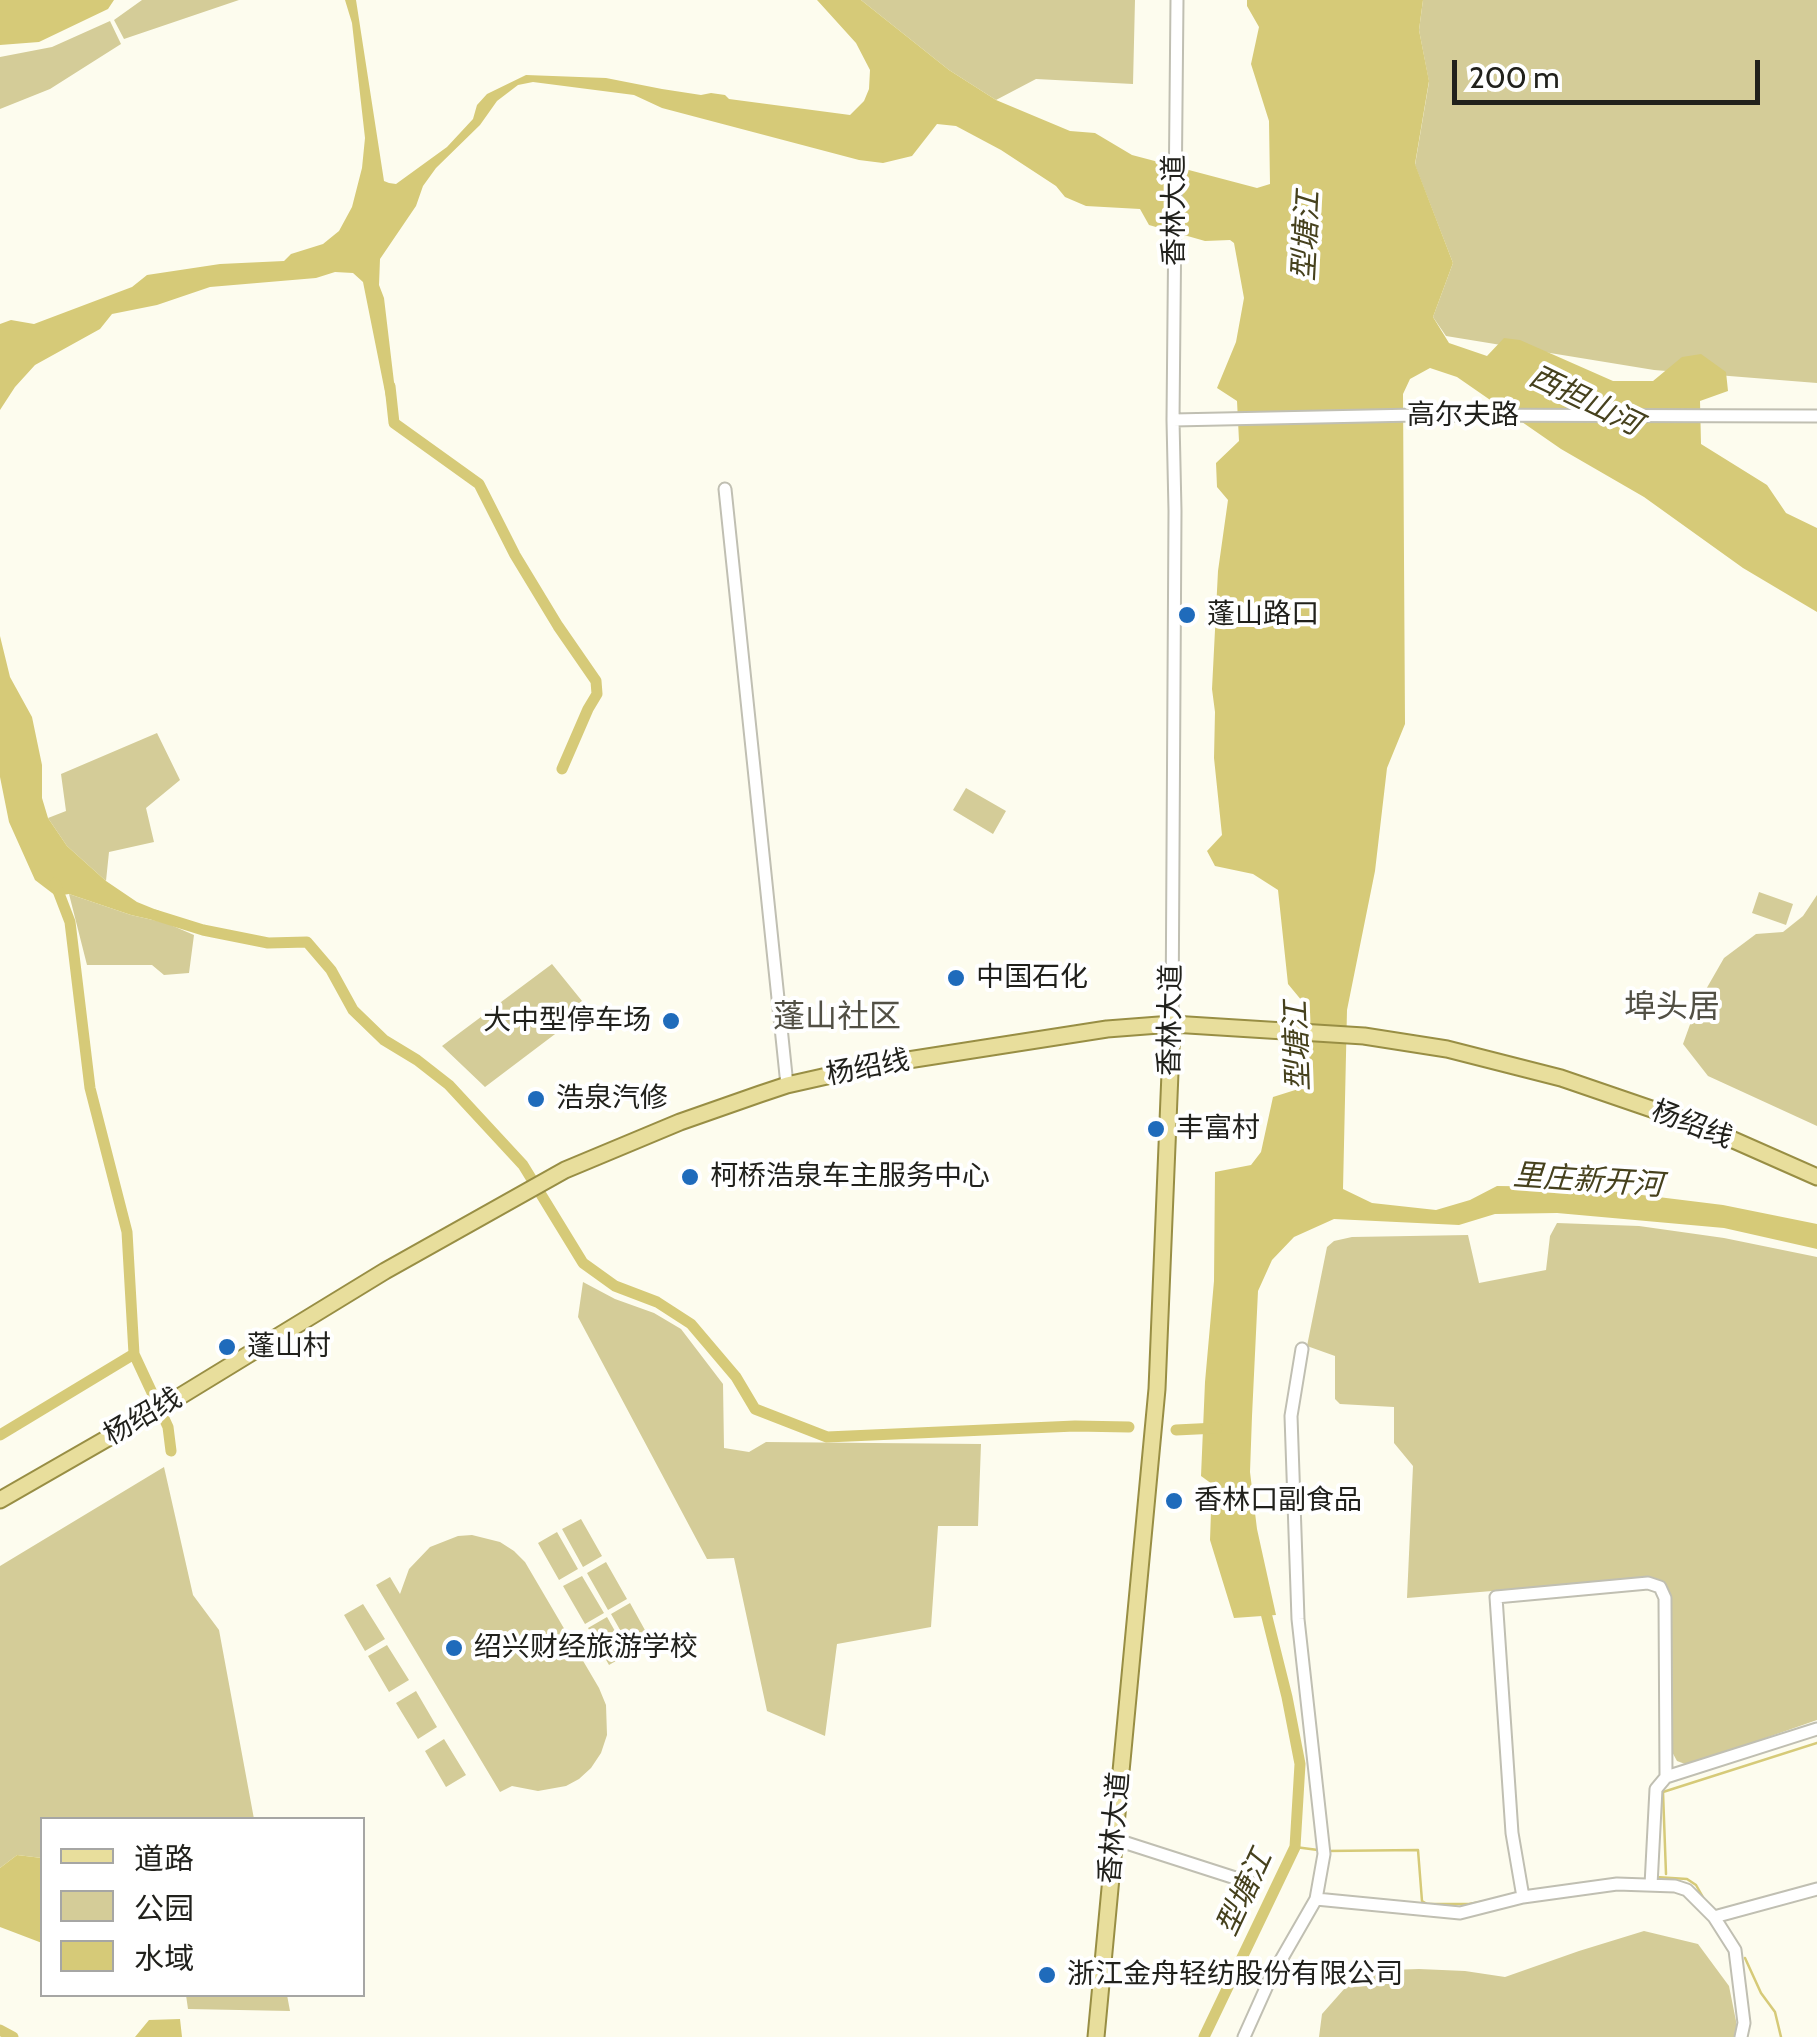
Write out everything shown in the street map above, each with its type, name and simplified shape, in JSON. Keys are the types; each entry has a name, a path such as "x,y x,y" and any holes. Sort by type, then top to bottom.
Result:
{"main road":[{"name":"杨绍线","path":"0,1500 174,1400 385,1271 565,1170 680,1122 787,1084 876,1065 1107,1029 1172,1024 1364,1036 1447,1049 1561,1078 1704,1127 1817,1176"},
{"name":"香林大道","path":"1096,2037 1157,1389 1172,1024"}],"street":[{"name":"香林大道","path":"1172,1024 1177,0"},
{"name":"高尔夫路","path":"1173,420 1416,415 1817,416"},
{"path":"725,489 787,1084"},
{"path":"1244,2037 1270,1979 1316,1898 1324,1852 1298,1619 1291,1416 1302,1350"},
{"path":"1522,1892 1512,1833 1496,1597 1648,1583 1660,1587 1666,1598 1666,1777"},
{"path":"1652,1879 1656,1789 1666,1777 1817,1730"},
{"path":"1114,1840 1254,1884"},
{"path":"1316,1898 1460,1913 1522,1892 1652,1879 1675,1886 1687,1890 1714,1917 1735,1950 1744,2023 1740,2037"},
{"path":"1714,1917 1817,1889"}],"green space":[{"path":"142,0 239,0 124,39 114,20"},
{"path":"861,0 1135,0 1133,84 1036,79 996,100 949,70"},
{"path":"1423,0 1817,0 1817,383 1654,370 1446,336 1433,317 1453,263 1415,165 1429,82 1419,30"},
{"path":"110,21 121,44 50,89 0,109 0,57 52,47"},
{"path":"157,733 180,780 146,808 154,842 109,852 106,881 67,846 48,818 66,811 61,774"},
{"path":"966,788 1006,811 993,834 953,810"},
{"path":"1759,892 1793,904 1786,925 1752,913"},
{"path":"69,894 194,935 189,973 164,975 152,965 87,965"},
{"path":"1817,895 1817,1126 1708,1076 1683,1044 1697,1005 1724,958 1756,934 1783,932 1803,916"},
{"path":"552,964 582,1001 564,1014 571,1022 485,1087 442,1046"},
{"path":"1557,1223 1639,1226 1817,1257 1817,1720 1688,1765 1677,1761 1671,1750 1670,1595 1664,1583 1650,1578 1407,1598 1413,1466 1394,1443 1394,1407 1340,1404 1335,1399 1335,1356 1307,1346 1327,1247 1352,1237 1468,1235 1479,1283 1546,1270 1550,1236"},
{"path":"583,1282 681,1329 723,1384 724,1448 749,1452 766,1442 981,1444 978,1526 938,1526 931,1627 837,1644 825,1736 767,1711 734,1558 707,1559 578,1317"},
{"path":"164,1467 193,1595 219,1630 254,1817 40,1817 40,1858 17,1855 0,1868 0,1566"},
{"path":"581,1519 602,1556 583,1567 562,1529"},
{"path":"557,1532 578,1569 559,1580 538,1543"},
{"path":"472,1535 500,1542 525,1562 606,1705 607,1735 601,1753 591,1768 566,1786 538,1791 512,1786 500,1792 376,1585 390,1577 400,1594 409,1569 430,1547"},
{"path":"606,1562 627,1599 608,1610 587,1573"},
{"path":"582,1576 604,1613 585,1624 563,1586"},
{"path":"630,1603 651,1641 632,1651 611,1614"},
{"path":"363,1604 385,1639 365,1651 344,1615"},
{"path":"607,1617 628,1654 609,1665 588,1628"},
{"path":"387,1645 409,1680 389,1692 368,1656"},
{"path":"416,1691 437,1727 418,1739 396,1703"},
{"path":"444,1739 466,1775 446,1787 425,1751"},
{"path":"1644,1931 1698,1944 1729,1986 1738,2031 1735,2037 1319,2037 1322,2014 1360,1971 1419,1969 1505,1977"},
{"path":"186,1997 287,1997 290,2011 188,2009"}],"water":[{"path":"0,0 114,0 108,9 39,42 0,45"},
{"name":"西担山河","path":"345,0 356,0 384,181 389,183 396,184 447,147 473,119 477,105 487,94 526,75 606,78 850,115 864,101 870,70 856,43 817,0 861,0 949,70 996,100 1070,131 1095,133 1132,155 1257,188 1270,184 1269,121 1251,64 1259,27 1247,0 1423,0 1419,30 1429,81 1415,164 1453,263 1433,317 1449,343 1487,356 1504,338 1520,340 1613,381 1653,381 1682,357 1701,354 1726,372 1728,391 1700,401 1701,444 1767,485 1786,513 1817,528 1817,612 1743,568 1644,497 1561,449 1457,377 1430,368 1410,379 1403,394 1405,724 1387,768 1375,871 1347,1010 1343,1189 1372,1203 1436,1210 1470,1200 1497,1186 1577,1187 1723,1205 1817,1224 1817,1249 1724,1228 1557,1213 1495,1214 1459,1225 1334,1219 1294,1237 1272,1260 1258,1291 1252,1416 1250,1472 1257,1529 1276,1615 1234,1618 1210,1540 1212,1484 1201,1476 1214,1281 1215,1172 1251,1165 1261,1152 1273,1097 1308,1086 1307,1007 1288,984 1278,890 1253,874 1215,866 1207,851 1222,835 1212,689 1218,571 1228,500 1217,487 1216,463 1239,441 1237,401 1217,388 1236,342 1244,298 1234,243 1205,241 1149,225 1140,209 1086,206 1065,197 1056,186 1001,150 956,126 937,124 912,156 883,163 662,108 634,95 533,82 518,85 497,101 480,125 436,168 380,259 379,285 384,298 396,399 387,402 363,282 353,273 335,272 316,278 210,287 157,305 112,314 100,329 35,365 0,410 0,324 11,320 34,324 132,287 147,275 220,264 284,261 291,254 323,244 339,231 352,207 365,138 352,23"},
{"path":"0,636 10,677 32,717 48,818 67,846 106,881 137,902 169,915 166,923 69,894 56,896 35,880 9,822 0,777"},
{"path":"17,1855 40,1858 40,1942 0,1927 0,1868"},
{"path":"180,2019 182,2037 135,2037 149,2020"}],"waterway":[{"path":"390,386 394,423 479,484 515,555 596,681 597,694 562,769"},
{"path":"0,1435 134,1354 127,1232 90,1088 70,922 55,883"},
{"path":"155,915 203,930 268,943 307,942 331,970 353,1010 384,1040 449,1085 523,1165 583,1263 615,1286 657,1302 691,1324 736,1377 755,1409 827,1437 1129,1427"},
{"path":"134,1354 168,1427 171,1451"},
{"path":"1176,1430 1217,1428"},
{"name":"型塘江","path":"1204,2037 1295,1847 1300,1764 1263,1601"},
{"path":"1666,1874 1663,1792 1817,1743"},
{"path":"1295,1847 1318,1850"},
{"path":"1326,1851 1418,1850 1422,1901 1485,1901"},
{"path":"1656,1877 1687,1879 1704,1899"},
{"path":"1745,1958 1761,1993 1775,2012 1781,2037"},
{"path":"0,2030 13,2037"}],"place":[{"name":"蓬山路口","path":"1187,615"},
{"name":"中国石化","path":"956,978"},
{"name":"大中型停车场","path":"671,1021"},
{"name":"浩泉汽修","path":"536,1099"},
{"name":"丰富村","path":"1156,1129"},
{"name":"柯桥浩泉车主服务中心","path":"690,1177"},
{"name":"蓬山村","path":"227,1347"},
{"name":"香林口副食品","path":"1174,1501"},
{"name":"绍兴财经旅游学校","path":"454,1648"},
{"name":"浙江金舟轻纺股份有限公司","path":"1047,1975"}],"district":[{"name":"埠头居","path":"1672,1008"},
{"name":"蓬山社区","path":"837,1018"}],"water label":[{"name":"里庄新开河","path":"1588,1181"}]}
